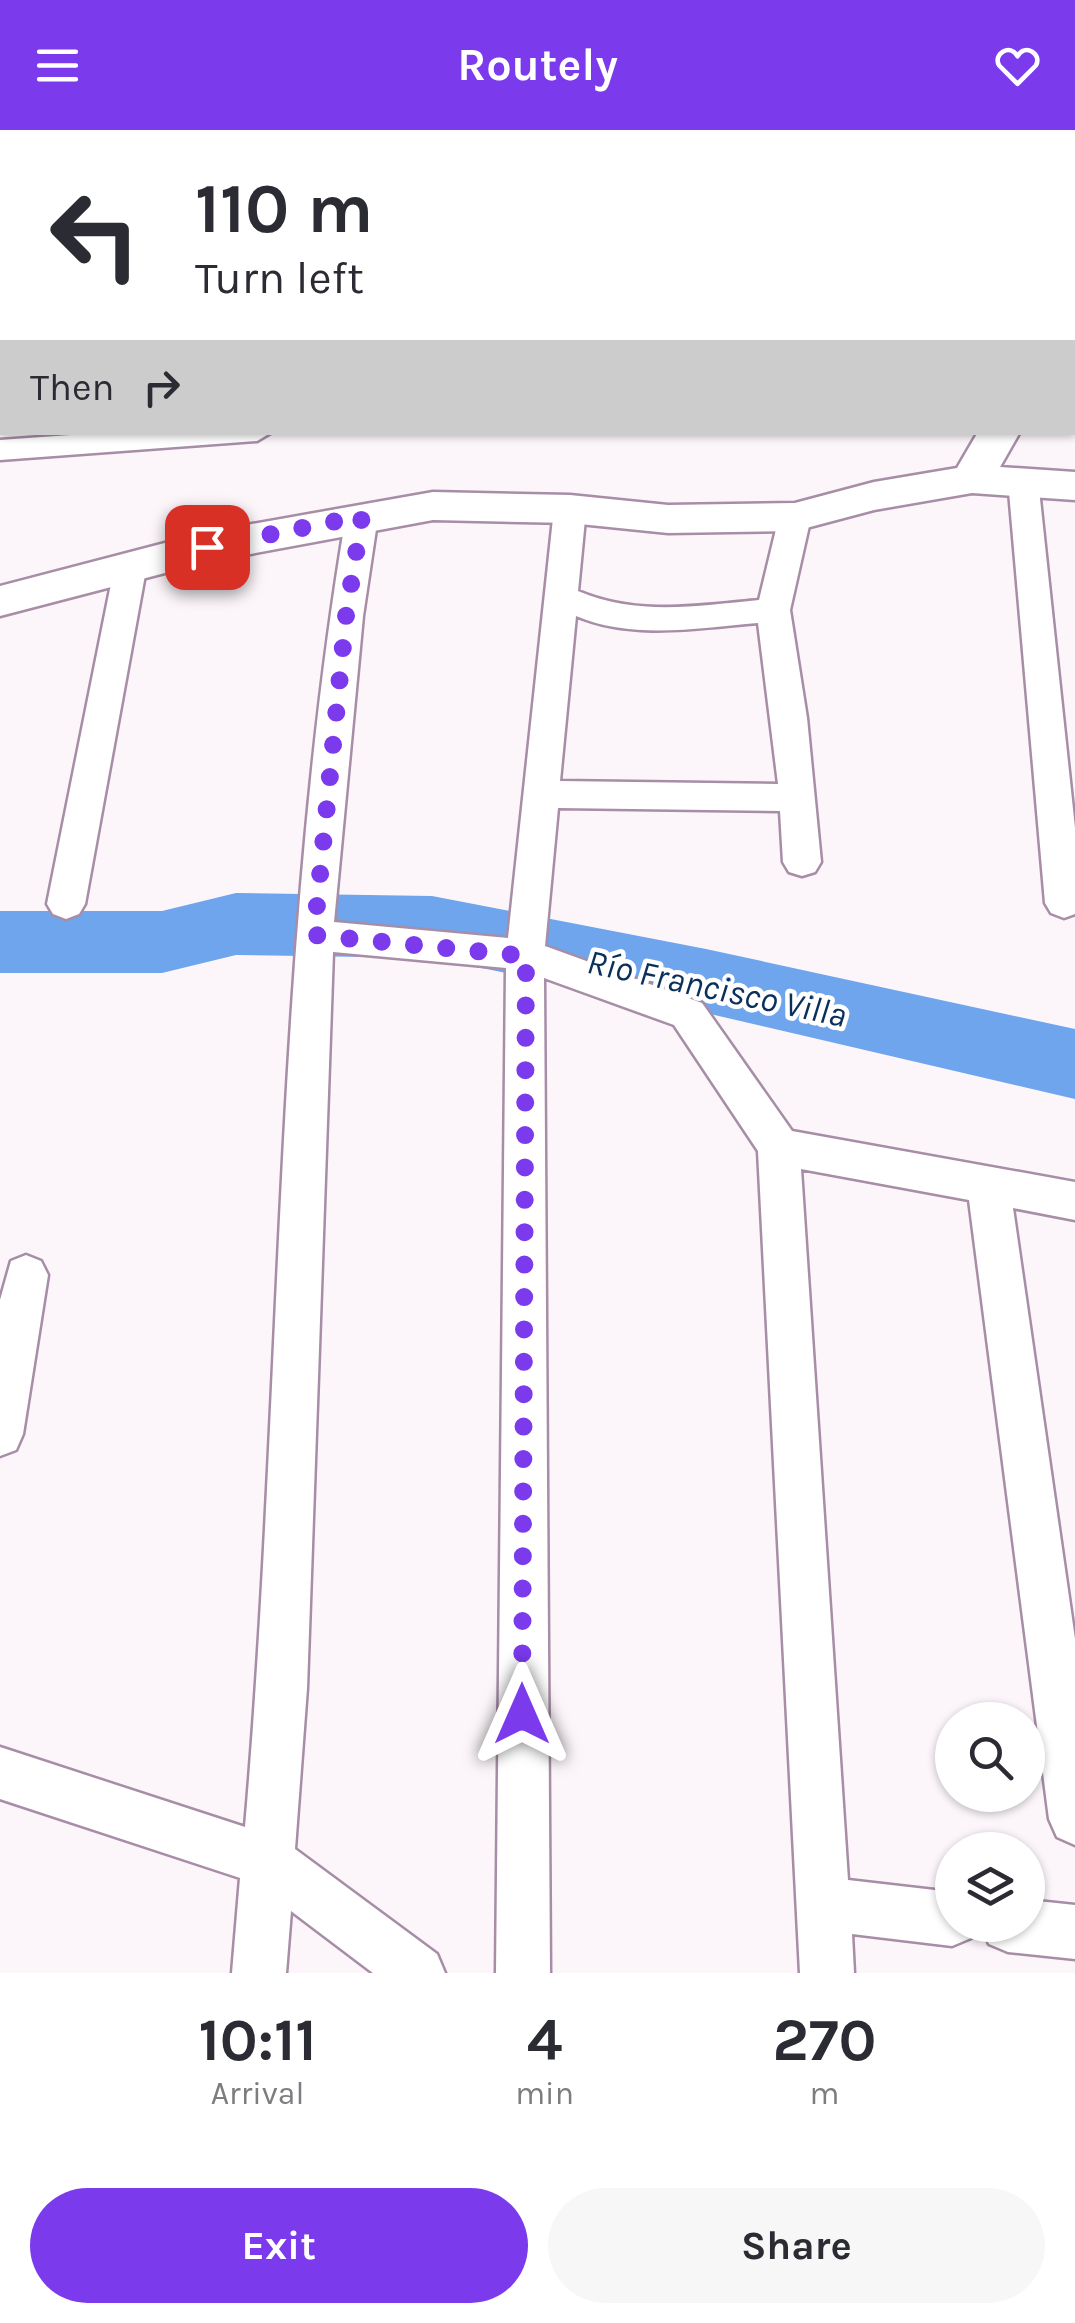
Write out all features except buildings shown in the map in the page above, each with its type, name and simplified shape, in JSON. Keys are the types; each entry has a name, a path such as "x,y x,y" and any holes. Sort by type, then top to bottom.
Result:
{"street":[{"path":"0,450 213,435"},
{"path":"972,479 997,435"},
{"path":"0,601 131,564 362,516 433,506 570,508 668,519 795,517 874,496 972,479 1075,486"},
{"path":"1023,480 1064,903"},
{"path":"522,1973 526,956 570,508"},
{"path":"259,1973 282,1688 314,935 346,616 362,516"},
{"path":"795,517 773,610 802,862"},
{"path":"66,904 131,564"},
{"path":"561,596 609,617 689,618 773,610"},
{"path":"539,794 797,798"},
{"path":"314,935 526,956 688,1014 779,1147 827,1973"},
{"path":"779,1147 1075,1201"},
{"path":"988,1183 1075,1819"},
{"path":"0,1434 26,1275"},
{"path":"0,1773 266,1860 418,1973"},
{"path":"823,1904 935,1917"},
{"path":"1045,1929 1075,1932"}],"waterway":[{"name":"Río Francisco Villa","path":"0,942 162,942 236,924 432,927 706,981 1075,1064"}],"route":[{"path":"207,547 362,516 346,616 314,935 526,956 522,1714"}]}
